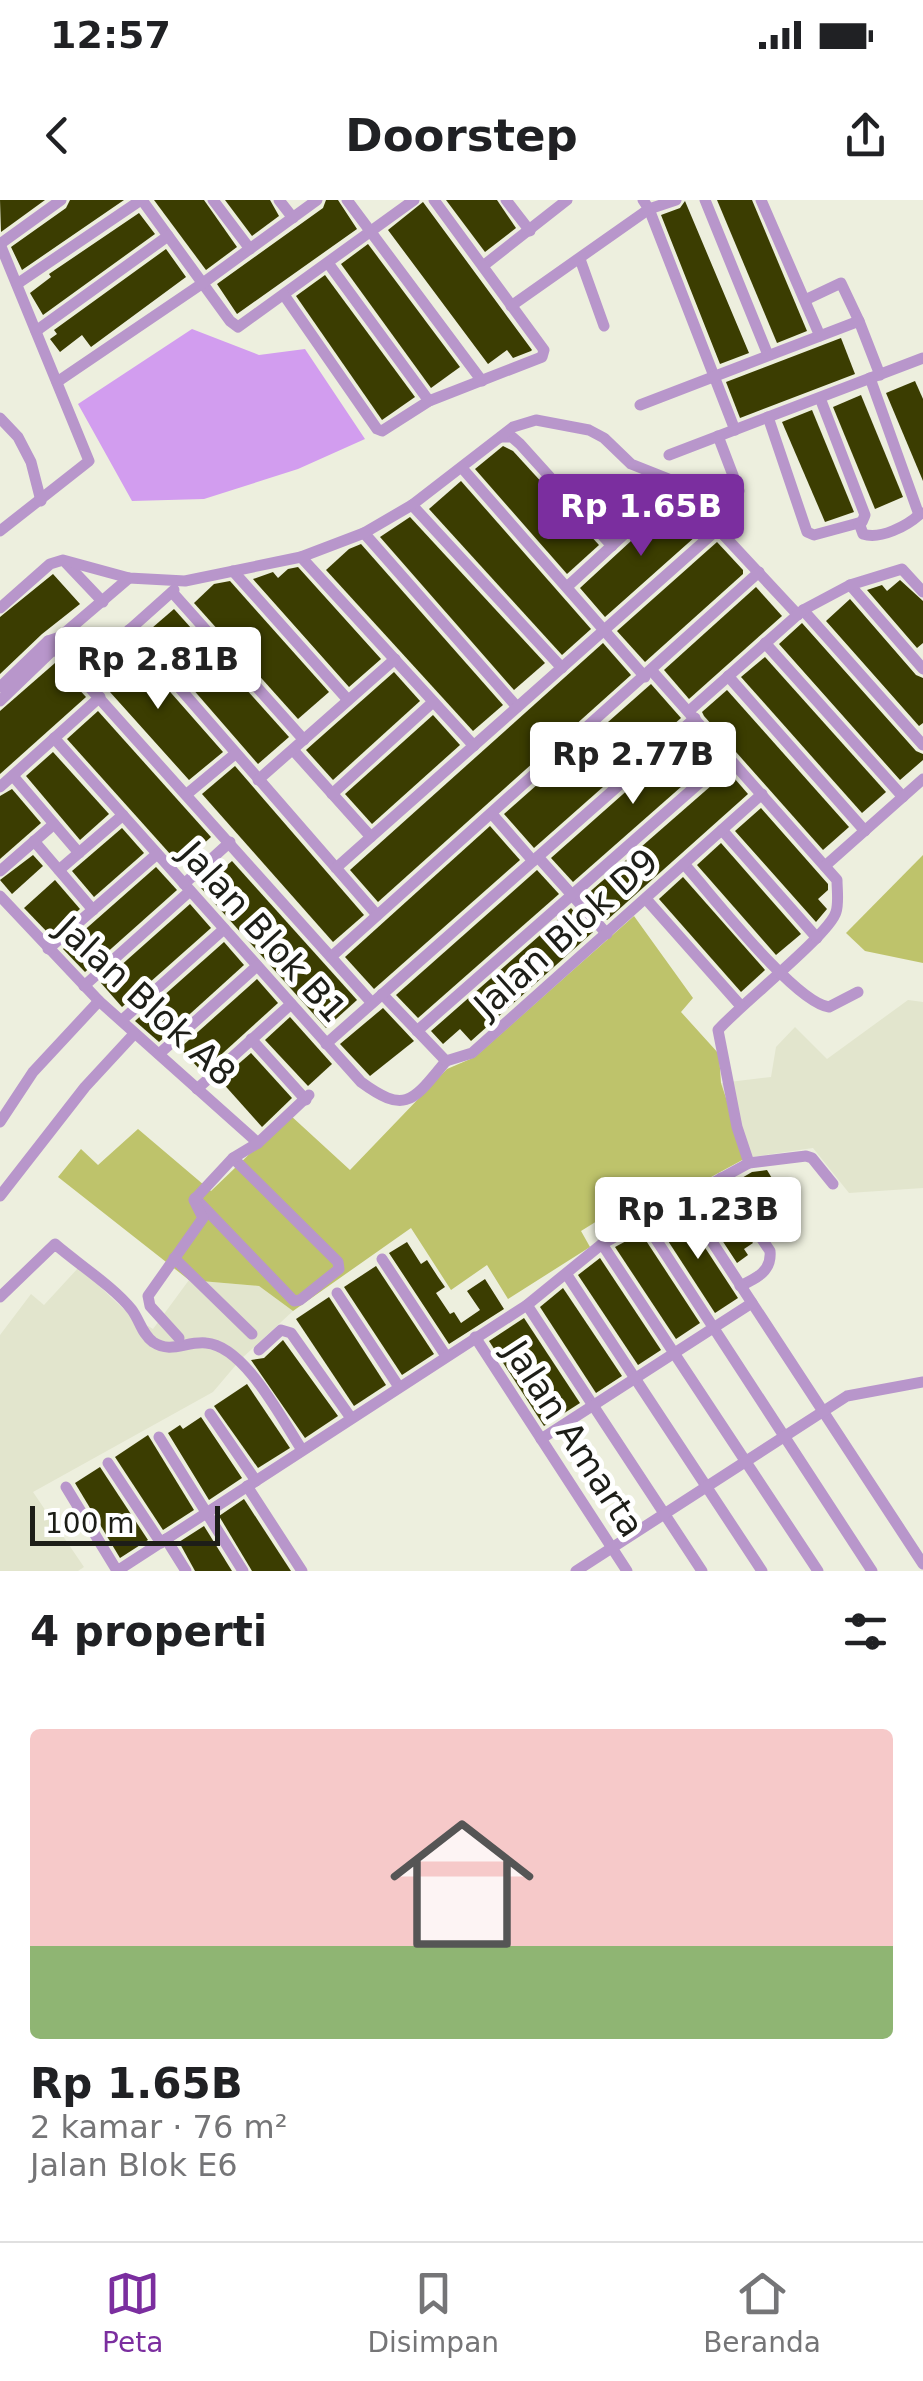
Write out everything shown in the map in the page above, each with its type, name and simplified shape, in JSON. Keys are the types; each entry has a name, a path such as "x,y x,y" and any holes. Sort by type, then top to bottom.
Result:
{"street":[{"path":"0,531 88,460 0,244 61,200"},
{"path":"16,284 141,200 230,321 238,326 414,200"},
{"path":"214,200 250,249"},
{"path":"279,200 292,218"},
{"path":"58,382 318,200"},
{"path":"347,200 482,381"},
{"path":"284,295 377,429 388,428 429,401 542,356 544,350 434,200"},
{"path":"506,200 530,231"},
{"path":"483,266 567,200"},
{"path":"511,306 580,259 646,205 676,200"},
{"path":"705,200 768,356"},
{"path":"761,200 820,336"},
{"path":"646,205 735,430"},
{"path":"36,330 168,236"},
{"path":"580,259 604,326"},
{"path":"328,263 429,401"},
{"path":"806,300 841,283 858,321 922,514 873,537 862,534 858,523"},
{"path":"640,405 858,321"},
{"path":"669,455 922,361"},
{"path":"768,417 807,532 814,535 858,523 865,519 865,514 820,398"},
{"path":"0,418 18,437 31,462 41,501"},
{"path":"0,608 50,564 62,560 129,578 184,580 302,557 364,533 412,505 513,427 536,420 589,430 604,438 631,464 694,489"},
{"path":"718,436 739,492"},
{"path":"502,437 512,437 520,444 612,546"},
{"path":"462,468 606,630 692,714 838,880 836,910 817,938 718,1030 737,1126 750,1164"},
{"path":"568,586 668,494 685,496 801,612 923,745"},
{"path":"412,505 562,668"},
{"path":"336,868 718,529"},
{"path":"364,533 518,707"},
{"path":"302,557 474,746"},
{"path":"62,560 103,602"},
{"path":"326,1044 535,859 801,612 850,585 902,569 923,592"},
{"path":"233,570 348,700"},
{"path":"331,957 759,572"},
{"path":"0,687 129,578"},
{"path":"80,674 184,580"},
{"path":"850,585 923,669"},
{"path":"172,592 304,740"},
{"path":"130,630 378,916"},
{"path":"54,642 372,1003"},
{"path":"0,701 54,642"},
{"path":"766,642 903,797"},
{"path":"258,780 394,659"},
{"path":"728,676 865,831"},
{"path":"0,788 100,696"},
{"path":"332,794 433,702"},
{"name":"Jalan Blok B1","path":"54,738 361,1082 395,1102 406,1100 446,1062"},
{"path":"293,750 371,837"},
{"path":"187,794 235,754"},
{"path":"417,1031 729,757"},
{"path":"13,776 79,853"},
{"path":"825,866 923,779"},
{"name":"Jalan Blok D9","path":"446,1062 472,1053 762,794"},
{"path":"492,814 607,934"},
{"path":"59,870 123,815"},
{"path":"0,871 54,824"},
{"path":"722,830 817,938"},
{"path":"34,842 93,910"},
{"path":"84,986 230,842"},
{"path":"48,949 157,854"},
{"path":"684,864 811,1002 830,1007 858,992"},
{"name":"Jalan Blok A8","path":"0,896 99,1001 258,1143"},
{"path":"646,899 740,1006"},
{"path":"122,1020 224,929"},
{"path":"159,1054 257,966"},
{"path":"382,994 446,1062"},
{"path":"0,1122 33,1072 99,1001"},
{"path":"197,1089 291,1004"},
{"path":"0,1196 85,1087 134,1034"},
{"path":"179,1338 148,1296 203,1218 196,1198 234,1158 258,1143 308,1098 251,1039"},
{"path":"66,1486 116,1569 128,1568 163,1541 527,1305 602,1244 722,1178 750,1164 810,1156 833,1184"},
{"path":"196,1198 294,1300 300,1300 339,1269 338,1262 234,1158"},
{"path":"722,1178 770,1251 767,1270 740,1286"},
{"path":"684,1199 923,1564"},
{"path":"644,1221 872,1571"},
{"path":"0,1297 55,1244 131,1308 148,1338 160,1346 205,1342 244,1364 302,1450"},
{"path":"602,1244 818,1571"},
{"path":"174,1258 252,1334"},
{"path":"382,1260 446,1356"},
{"path":"567,1275 762,1571"},
{"path":"337,1293 399,1386"},
{"path":"541,1439 752,1303"},
{"path":"527,1305 702,1571"},
{"path":"259,1350 280,1330 292,1332 350,1418"},
{"name":"Jalan Amarta","path":"475,1337 626,1571"},
{"path":"576,1571 846,1396 923,1382"},
{"path":"210,1414 302,1571"},
{"path":"158,1437 243,1571"},
{"path":"108,1462 186,1571"}],"shaded area":[{"path":"192,329 259,355 305,349 365,439 298,469 204,499 132,501 78,404"},
{"path":"908,1000 923,1002 923,1188 849,1193 813,1148 746,1158 721,1083 771,1077 776,1047 795,1027 827,1059"},
{"path":"79,1267 130,1315 153,1329 189,1280 259,1286 293,1311 241,1359 213,1392 33,1492 84,1567 78,1571 0,1571 0,1335 31,1294 44,1305"}],"green space":[{"path":"923,855 923,963 865,951 846,933"},
{"path":"634,916 693,998 681,1012 719,1054 721,1083 746,1158 645,1213 634,1198 581,1231 590,1247 508,1299 487,1265 451,1290 411,1228 293,1311 259,1286 189,1280 58,1177 81,1149 98,1165 138,1129 211,1191 290,1115 350,1170 447,1069 475,1057"}],"building":[{"path":"0,200 45,200 1,232"},
{"path":"70,200 124,200 22,270 11,247 66,208"},
{"path":"154,200 204,200 237,247 206,270"},
{"path":"225,200 270,200 279,216 252,236"},
{"path":"326,200 338,200 357,229 237,314 217,284 323,208"},
{"path":"446,200 497,200 516,228 485,252"},
{"path":"717,200 752,200 807,331 777,343"},
{"path":"685,201 749,353 720,364 661,215 680,208"},
{"path":"423,202 531,351 513,358 507,350 488,364 388,230"},
{"path":"139,213 155,234 43,315 30,293 51,277 49,274"},
{"path":"368,244 460,367 431,388 341,264"},
{"path":"166,249 186,277 91,347 82,335 60,352 50,339 57,334 54,330"},
{"path":"325,275 415,397 382,420 296,296"},
{"path":"841,338 855,374 740,418 726,382"},
{"path":"915,381 923,399 923,481 886,393"},
{"path":"861,395 903,497 875,509 833,407"},
{"path":"812,410 854,512 825,522 782,422"},
{"path":"503,446 513,451 599,545 567,574 475,469"},
{"path":"461,481 591,629 562,655 429,509"},
{"path":"670,505 683,519 689,513 705,528 605,617 580,588"},
{"path":"410,517 545,663 514,690 380,537"},
{"path":"717,542 743,574 645,662 617,631"},
{"path":"361,544 503,705 473,731 326,570 349,549"},
{"path":"298,567 381,659 349,687 253,579 273,572 278,578 288,569"},
{"path":"53,574 80,604 0,674 0,617"},
{"path":"900,580 923,601 923,643 917,648 867,590 882,585 887,591"},
{"path":"230,581 329,692 298,719 194,603 214,584"},
{"path":"756,587 782,616 689,699 664,670"},
{"path":"850,599 916,675 923,678 923,723 919,726 826,621"},
{"path":"174,609 289,737 258,764 145,634"},
{"path":"802,623 916,751 923,754 923,760 900,780 779,644"},
{"path":"603,643 631,675 378,902 350,870"},
{"path":"128,644 223,752 189,780 92,676"},
{"path":"765,657 886,792 862,813 741,677"},
{"path":"55,663 86,697 0,774 0,711"},
{"path":"394,672 420,701 333,780 306,750"},
{"path":"651,684 681,718 534,848 504,814"},
{"path":"727,690 849,827 823,850 704,716 702,712"},
{"path":"98,711 211,837 180,865 67,739"},
{"path":"433,715 460,745 372,824 345,794"},
{"path":"693,732 715,757 573,882 551,858"},
{"path":"53,752 109,814 80,840 26,776"},
{"path":"235,766 364,915 333,942 202,794"},
{"path":"728,771 748,794 607,920 585,896"},
{"path":"12,789 41,823 0,859 0,796"},
{"path":"761,808 828,884 828,890 818,899 827,909 816,922 735,831"},
{"path":"490,826 520,860 374,989 345,957"},
{"path":"122,828 144,853 94,897 72,871"},
{"path":"721,843 801,934 776,955 697,865"},
{"path":"33,855 43,866 12,894 0,880"},
{"path":"232,861 357,1000 326,1028 201,888"},
{"path":"156,867 177,890 85,972 63,949"},
{"path":"537,870 559,894 418,1018 396,995"},
{"path":"683,877 765,970 741,992 659,899"},
{"path":"55,880 80,909 50,935 24,908"},
{"path":"190,904 211,928 122,1007 101,983"},
{"path":"571,908 593,932 471,1041 460,1029 443,1044 431,1031"},
{"path":"224,942 244,965 159,1042 135,1021"},
{"path":"257,979 278,1003 202,1072 180,1048"},
{"path":"383,1008 414,1041 370,1076 340,1044"},
{"path":"290,1017 332,1064 308,1086 265,1040"},
{"path":"251,1053 292,1098 262,1127 220,1080"},
{"path":"767,1170 787,1203 760,1219 735,1182 752,1172"},
{"path":"719,1192 753,1243 744,1249 748,1255 737,1263 697,1202"},
{"path":"681,1211 738,1298 715,1313 657,1224"},
{"path":"641,1233 700,1323 676,1339 615,1247"},
{"path":"407,1242 421,1264 427,1260 445,1287 436,1293 461,1323 480,1310 467,1291 485,1279 504,1309 449,1344 389,1253"},
{"path":"600,1258 661,1350 638,1365 578,1275"},
{"path":"376,1266 434,1354 402,1375 344,1287"},
{"path":"563,1288 622,1376 596,1393 540,1307"},
{"path":"329,1297 386,1385 354,1406 296,1319"},
{"path":"524,1318 580,1403 544,1426 489,1341"},
{"path":"283,1340 338,1416 305,1438 251,1360 264,1358"},
{"path":"247,1384 290,1448 258,1468 214,1406"},
{"path":"201,1417 242,1478 209,1500 168,1433"},
{"path":"148,1435 194,1510 163,1530 115,1457"},
{"path":"100,1467 148,1540 120,1558 75,1483"},
{"path":"244,1499 291,1571 252,1571 219,1516"},
{"path":"204,1526 232,1571 195,1571 179,1542"}]}
